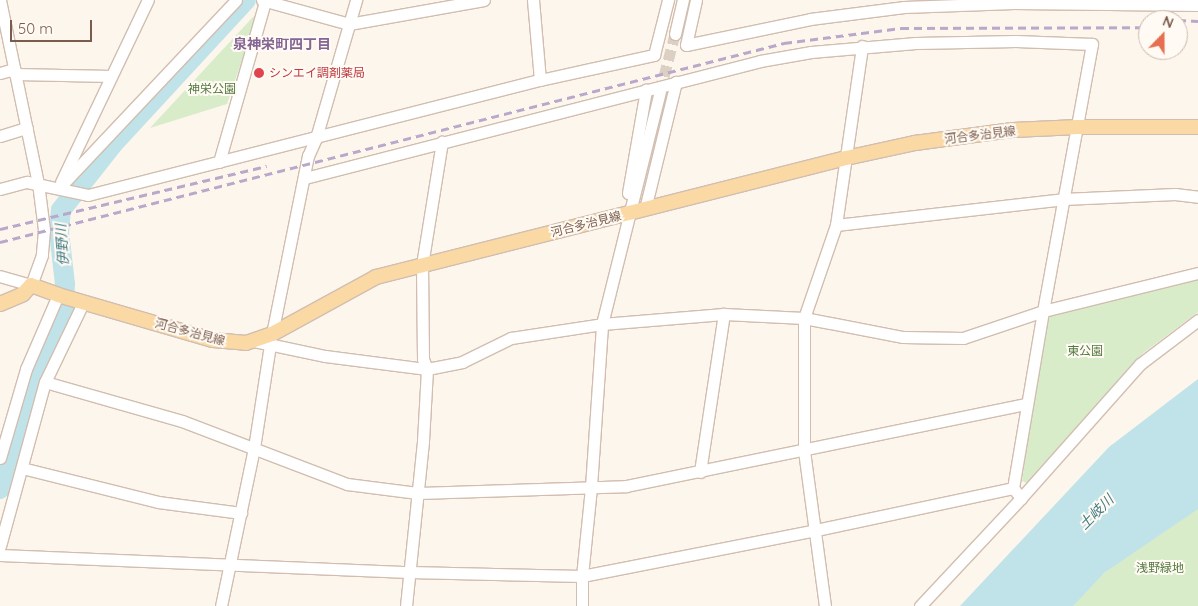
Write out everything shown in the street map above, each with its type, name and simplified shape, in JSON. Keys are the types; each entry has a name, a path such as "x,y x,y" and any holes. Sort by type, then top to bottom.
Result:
{"main road":[{"name":"河合多治見線","path":"30,285 58,295 213,340 233,343 271,339 376,277 846,158 915,143 962,136 1078,127 1198,127"},
{"path":"0,304 23,294 30,285"}],"street":[{"path":"0,0 38,182 43,246 38,270 30,285 0,276"},
{"path":"59,188 67,167 148,0"},
{"path":"59,188 236,0"},
{"path":"221,606 254,448 271,339 308,156 316,138 356,0"},
{"path":"219,162 263,1 349,24 484,0"},
{"path":"533,0 540,80"},
{"path":"0,189 27,182 38,182 88,195 540,80 654,55 668,0"},
{"path":"675,34 683,0"},
{"path":"696,0 686,45 810,19 904,4 1100,2 1198,5"},
{"path":"305,178 760,61 811,52 862,46 1016,40 1092,44 1027,404 1017,493"},
{"path":"822,605 816,530 804,450 804,318 836,225 862,46"},
{"path":"0,72 15,71 111,76"},
{"path":"646,209 676,82"},
{"path":"627,214 646,90"},
{"path":"582,606 582,576 591,488 602,324 627,214 660,92"},
{"path":"0,136 27,128"},
{"path":"406,606 427,369 423,358 422,265 442,142"},
{"path":"836,225 1063,199 1175,194 1198,197"},
{"path":"271,339 325,356 427,369 462,362 511,338 602,324 724,314 804,318 903,337 963,338 1043,311 1198,273"},
{"path":"0,458 26,370 58,295"},
{"path":"0,546 45,382 78,301"},
{"path":"700,472 724,314"},
{"path":"920,606 1017,493 1140,364 1198,320"},
{"path":"45,382 182,421 347,484 417,493 626,486 1027,404"},
{"path":"22,468 158,502 241,513"},
{"path":"0,555 409,572 582,576 1017,493"}],"green space":[{"name":"神栄公園","path":"258,13 227,104 150,128 252,18"},
{"name":"東公園","path":"1198,279 1198,312 1142,354 1027,483 1022,481 1045,320 1050,315"},
{"name":"浅野緑地","path":"1198,501 1198,606 1061,606"}],"water":[{"name":"土岐川","path":"1198,379 1198,509 1104,573 1073,606 960,606 1109,447"}],"waterway":[{"name":"伊野川","path":"0,489 36,372 64,309 65,284 59,232 61,210 113,144 246,0"}],"tunnel":[{"path":"660,92 675,34"}],"railway":[{"path":"1188,20 1198,21"},
{"path":"0,242 784,43 901,28 1138,27"},
{"path":"0,229 267,166"}],"place":[{"name":"シンエイ調剤薬局","path":"259,73"}],"district":[{"name":"泉神栄町四丁目","path":"282,44"}]}
